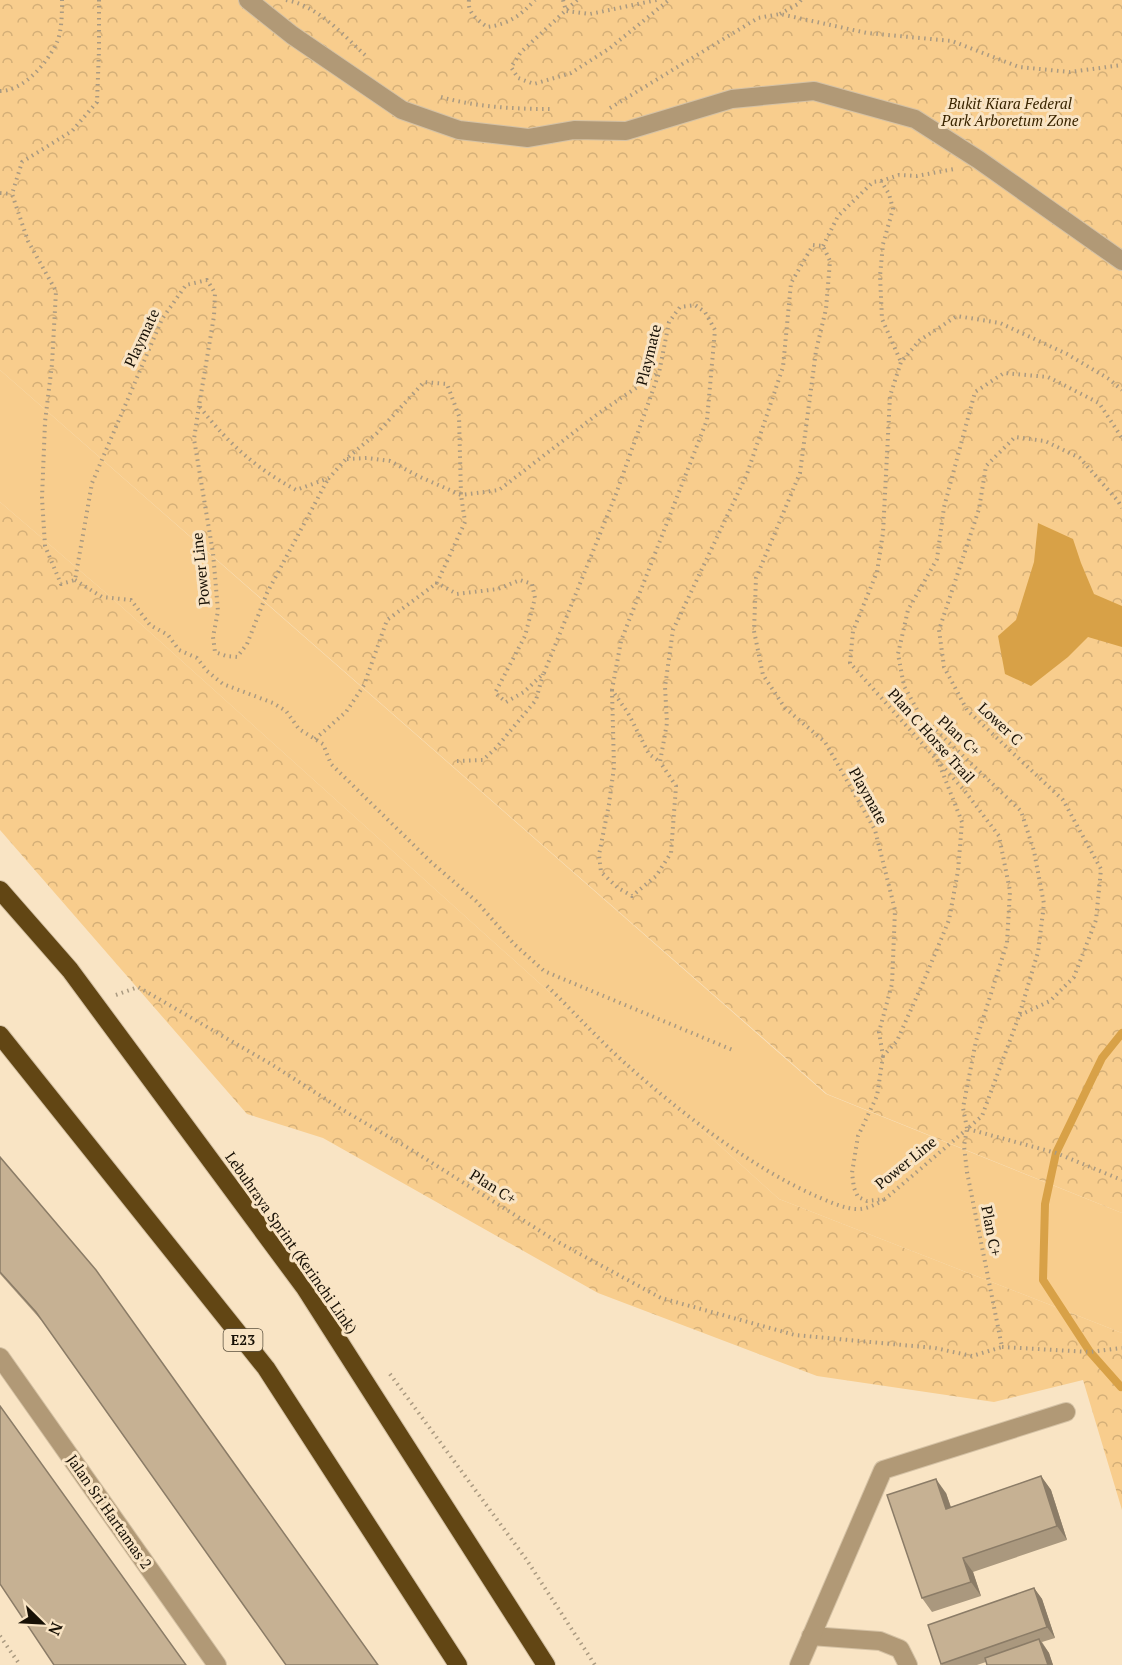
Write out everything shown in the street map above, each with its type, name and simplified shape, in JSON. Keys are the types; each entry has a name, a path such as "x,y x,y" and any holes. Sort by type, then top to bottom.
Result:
{"highway":[{"name":"Lebuhraya Sprint (Kerinchi Link)","path":"0,890 70,970 305,1288 546,1665"},
{"name":"E23","path":"0,1035 266,1368 458,1665"}],"street":[{"path":"248,0 292,35 402,110 459,130 528,138 574,130 626,131 732,99 814,91 915,119 979,160 1122,261"},
{"name":"Jalan Sri Hartamas 2","path":"0,1358 217,1665"},
{"path":"799,1665 883,1470 1066,1412"},
{"path":"811,1636 880,1641 900,1649 908,1665"}],"path":[{"path":"0,91 6,91 33,77 58,41 62,0"},
{"path":"99,0 96,102 72,131 22,162 12,194 28,241 56,291 52,364 45,422 42,498 45,546 61,584 75,580 102,597 130,600 150,625 168,635 179,650 197,658 207,671 223,684 273,703 286,711 299,729 323,744 331,764 431,862 476,901 513,944 544,971 735,1051"},
{"path":"285,0 297,1 320,15 372,61"},
{"path":"469,0 468,4 474,17 487,27 504,25 535,0"},
{"path":"563,0 566,11"},
{"path":"577,0 520,52 511,67 518,78 534,84 570,73 610,48 669,0"},
{"path":"566,11 590,14 657,0"},
{"path":"574,130 758,18 780,14 801,0"},
{"path":"780,14 867,33 952,41 1018,67 1070,72 1122,65"},
{"path":"436,96 457,102 554,110"},
{"path":"600,108 612,107"},
{"path":"660,762 667,723 665,687 674,630 747,474 783,367 791,283 813,244 823,246 838,216 873,182 899,174 917,176 947,172 979,160"},
{"path":"882,181 893,209 882,255 880,276 882,319 901,362"},
{"path":"0,193 12,194"},
{"name":"Playmate","path":"823,246 830,261 826,309 816,351 800,473 756,578 753,631 763,675 785,708 825,742 875,830 895,910 892,984 879,1032 883,1056"},
{"name":"Playmate","path":"75,580 92,483 162,319 186,285 207,280 215,293 214,316 199,406"},
{"name":"Playmate","path":"437,583 457,594 498,589 520,579 532,584 535,598 525,636 495,693 506,702 524,692 544,673 616,494 659,373 669,322 680,307 695,306 705,312 715,330 707,420 621,641 612,690"},
{"name":"Plan C Horse Trail","path":"967,1129 963,1108 976,1041 1007,943 1010,891 999,836 964,790 850,663 853,631 877,572 883,533 890,396 901,362 920,340 957,316 1000,322 1067,354 1109,379 1122,390"},
{"path":"346,459 367,458 390,461 461,495 499,490 599,413 659,373"},
{"name":"Plan C+","path":"112,997 138,987 271,1064 340,1109 410,1149 556,1241 661,1298 795,1335 935,1348 972,1356 1002,1347 967,1172 964,1146 967,1129 981,1116 1019,1016 1038,952 1044,904 1034,851 1021,811 920,715 904,686 898,654 908,610 937,559 944,507 975,392 1004,373 1048,377 1099,403 1122,438"},
{"path":"199,406 221,434 267,474 296,490 329,478 346,459 377,433 424,382 447,384 459,416 461,495 465,522 437,583 387,620 364,685 346,712 315,739"},
{"name":"Power Line","path":"199,406 194,439 213,553 218,611 213,637 215,652 237,657 247,644 267,593 329,478"},
{"name":"Lower C","path":"1019,1016 1050,1001 1074,977 1096,920 1101,869 1064,800 967,710 944,667 939,630 979,509 986,466 1015,437 1045,441 1080,458 1122,508"},
{"path":"457,761 483,760 496,748 536,700 544,673"},
{"path":"612,690 628,712 649,754 660,762 676,786 671,853 656,876 633,896 618,888 601,872 599,855 614,767 612,690"},
{"path":"883,1056 897,1041 949,920 958,871 962,822 920,715"},
{"path":"547,986 625,1063 659,1092 720,1138 775,1175 820,1197 858,1210 872,1207 885,1198"},
{"name":"Power Line","path":"883,1056 877,1096 858,1136 852,1173 858,1197 867,1201 885,1198 967,1129"},
{"path":"967,1129 1056,1153 1122,1180"},
{"path":"1002,1347 1090,1352 1122,1348"},
{"path":"0,1636 20,1665"}],"green space":[{"name":"Bukit Kiara Federal Park Arboretum Zone","path":"0,0 1122,0 1122,1213 827,1094 0,370"},
{"path":"0,370 826,1094 1122,1213 1122,1333 779,1199 113,599 0,502"},
{"path":"0,502 113,599 779,1199 1122,1333 1122,1510 1083,1380 994,1402 817,1376 598,1293 323,1138 247,1114 0,830"}],"shaded area":[{"path":"1038,523 1073,539 1094,594 1122,606 1122,647 1088,637 1068,657 1031,686 1005,674 998,636 1016,620 1034,562"}],"building":[{"path":"0,1157 96,1270 378,1665 286,1665 36,1312 0,1272"},
{"path":"0,1406 186,1665 54,1665 0,1584"},
{"path":"1041,1476 1057,1526 963,1558 971,1582 922,1598 887,1495 936,1479 946,1509"},
{"path":"1034,1588 1047,1627 941,1664 928,1625"},
{"path":"1039,1639 1048,1665 987,1665 985,1658"}],"waterway":[{"path":"1121,1387 1090,1352 1043,1280 1045,1204 1056,1153 1102,1058 1122,1033"}]}
